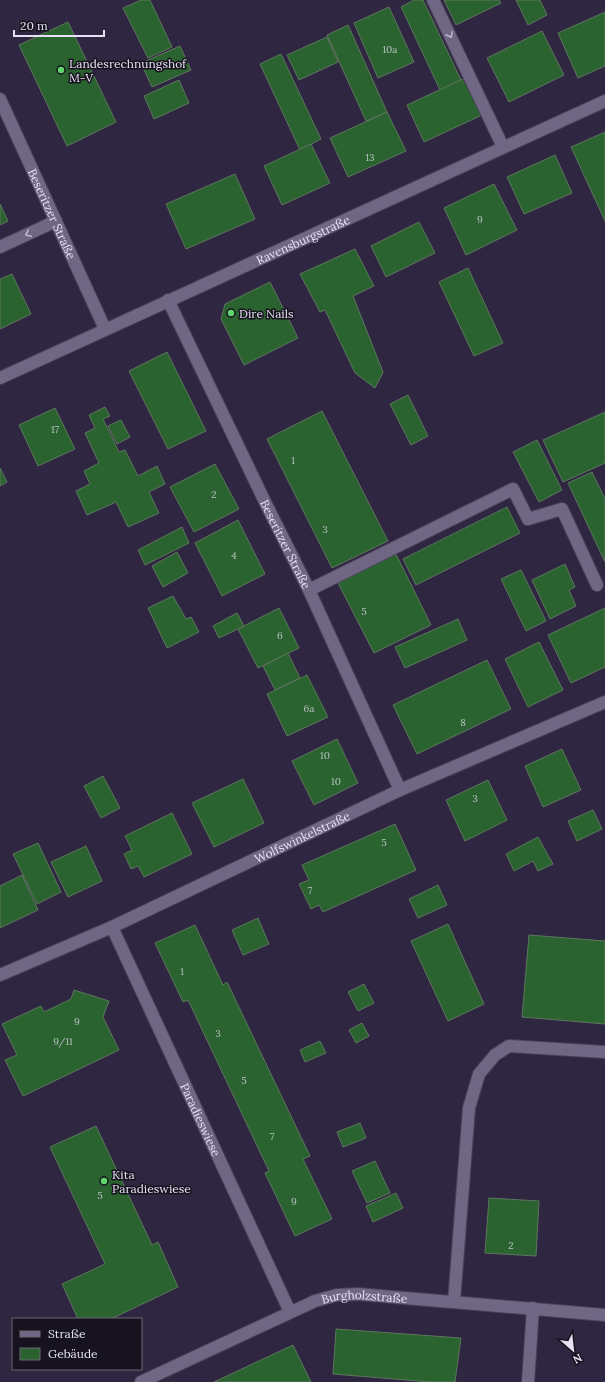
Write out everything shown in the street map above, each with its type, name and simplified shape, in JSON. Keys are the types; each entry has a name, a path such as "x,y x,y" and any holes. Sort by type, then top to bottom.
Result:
{"street":[{"path":"433,0 503,147"},
{"name":"Beseritzer Straße","path":"0,99 105,329"},
{"name":"Ravensburgstraße","path":"0,378 605,101"},
{"path":"0,247 56,221"},
{"name":"Beseritzer Straße","path":"168,300 266,504 310,590 400,790"},
{"path":"310,590 512,489 528,519 562,509 597,585"},
{"name":"Wolfswinkelstraße","path":"0,976 112,926 400,790 605,702"},
{"name":"Paradieswiese","path":"112,926 290,1312"},
{"path":"454,1302 469,1108 479,1074 495,1055 509,1046 605,1052"},
{"name":"Burgholzstraße","path":"141,1382 314,1301 338,1295 358,1294 605,1314"},
{"path":"528,1382 533,1308"}],"building":[{"path":"141,0 150,0 172,47 148,58 123,8"},
{"path":"414,0 423,0 461,80 440,90 401,7"},
{"path":"444,0 499,0 501,3 456,25"},
{"path":"516,0 540,0 547,15 528,25"},
{"path":"389,7 414,62 378,78 354,23"},
{"path":"605,12 605,66 578,78 558,33"},
{"name":"Landesrechnungshof M-V","path":"68,22 116,122 67,146 19,45"},
{"path":"348,25 387,112 366,121 327,35"},
{"path":"542,31 564,75 509,102 487,58"},
{"path":"327,37 338,62 299,80 287,55"},
{"path":"180,46 191,70 152,87 141,63"},
{"path":"281,54 321,139 300,150 260,64"},
{"path":"465,78 482,115 424,142 407,105"},
{"path":"179,80 189,103 154,119 144,96"},
{"path":"387,112 406,151 348,177 330,138"},
{"path":"605,132 605,221 571,147"},
{"path":"311,144 330,183 282,205 264,166"},
{"path":"555,155 572,193 524,214 507,177"},
{"path":"235,174 255,219 186,249 166,204"},
{"path":"494,184 517,230 466,255 444,208"},
{"path":"0,204 8,221 0,225"},
{"path":"419,222 435,253 386,277 371,246"},
{"path":"355,249 374,286 353,296 383,372 375,388 355,373 325,310 320,312 300,274"},
{"path":"468,268 503,343 474,356 439,282"},
{"path":"12,274 31,314 0,329 0,279"},
{"path":"270,282 298,338 244,365 221,319 225,304"},
{"path":"167,352 206,431 168,449 129,371"},
{"path":"408,395 428,436 411,445 390,404"},
{"path":"105,407 110,416 103,419 119,452 125,450 138,476 157,466 165,484 149,492 159,513 128,527 116,502 87,515 76,491 90,484 84,471 99,463 85,433 95,428 89,415"},
{"path":"55,408 75,449 38,466 19,425"},
{"path":"322,411 388,541 332,568 267,439"},
{"path":"605,412 605,463 563,482 543,440"},
{"path":"121,420 130,437 117,444 108,426"},
{"path":"537,440 562,490 539,502 513,452"},
{"path":"215,464 239,509 194,532 170,487"},
{"path":"0,468 7,482 0,486"},
{"path":"592,472 605,499 605,562 568,483"},
{"path":"507,507 520,533 416,585 403,559"},
{"path":"238,520 265,574 222,596 195,543"},
{"path":"182,527 189,543 145,565 138,550"},
{"path":"177,552 188,573 163,587 152,566"},
{"path":"396,554 431,625 374,653 338,583"},
{"path":"565,564 575,587 569,590 576,606 550,619 532,580"},
{"path":"521,570 546,621 526,631 501,579"},
{"path":"173,596 186,619 191,617 199,632 167,648 148,608"},
{"path":"279,608 299,648 258,668 238,629"},
{"path":"605,608 605,667 571,683 548,635"},
{"path":"237,613 244,626 219,638 213,626"},
{"path":"458,619 467,640 405,668 395,647"},
{"path":"539,642 563,690 528,707 505,659"},
{"path":"288,653 300,678 275,690 263,666"},
{"path":"487,660 511,709 417,754 393,705"},
{"path":"307,675 328,717 287,736 267,694"},
{"path":"337,739 358,783 314,805 292,761"},
{"path":"562,749 581,790 543,807 525,766"},
{"path":"103,776 120,808 101,818 84,786"},
{"path":"243,779 264,823 214,847 192,803"},
{"path":"488,780 507,820 465,841 446,800"},
{"path":"593,810 602,829 577,841 568,821"},
{"path":"172,813 192,854 144,877 138,866 131,869 124,854 132,850 125,836"},
{"path":"395,824 416,870 323,912 319,905 311,909 299,884 309,880 302,865"},
{"path":"538,837 553,864 538,871 533,861 514,871 506,854"},
{"path":"38,843 61,892 37,904 13,854"},
{"path":"86,846 102,881 68,897 51,862"},
{"path":"22,875 38,910 0,928 0,886"},
{"path":"438,885 447,905 418,918 409,899"},
{"path":"258,918 269,944 243,955 232,930"},
{"path":"448,924 484,1004 448,1021 411,941"},
{"path":"195,925 223,985 227,982 310,1156 303,1159 332,1219 295,1236 265,1173 269,1171 188,1000 183,1002 155,943"},
{"path":"529,935 605,941 605,1024 522,1017"},
{"path":"364,984 374,1003 358,1011 348,992"},
{"path":"74,990 109,1001 103,1017 119,1050 23,1096 5,1060 17,1055 2,1024 41,1006 44,1012 59,1005 71,999"},
{"path":"362,1023 369,1036 356,1043 349,1030"},
{"path":"320,1041 326,1053 305,1062 300,1050"},
{"path":"360,1123 366,1138 343,1147 337,1132"},
{"path":"96,1126 152,1245 158,1242 178,1287 113,1318 78,1318 62,1284 105,1264 50,1147"},
{"path":"375,1161 390,1193 367,1203 352,1171"},
{"path":"396,1193 403,1208 373,1222 366,1206"},
{"path":"489,1198 539,1201 536,1256 485,1253"},
{"path":"336,1329 461,1338 455,1382 430,1382 333,1374"},
{"path":"293,1345 311,1382 214,1382"}],"place":[{"name":"Landesrechnungshof M-V","path":"61,70"},
{"name":"Dire Nails","path":"231,313"},
{"name":"Kita Paradieswiese","path":"104,1181"}]}
